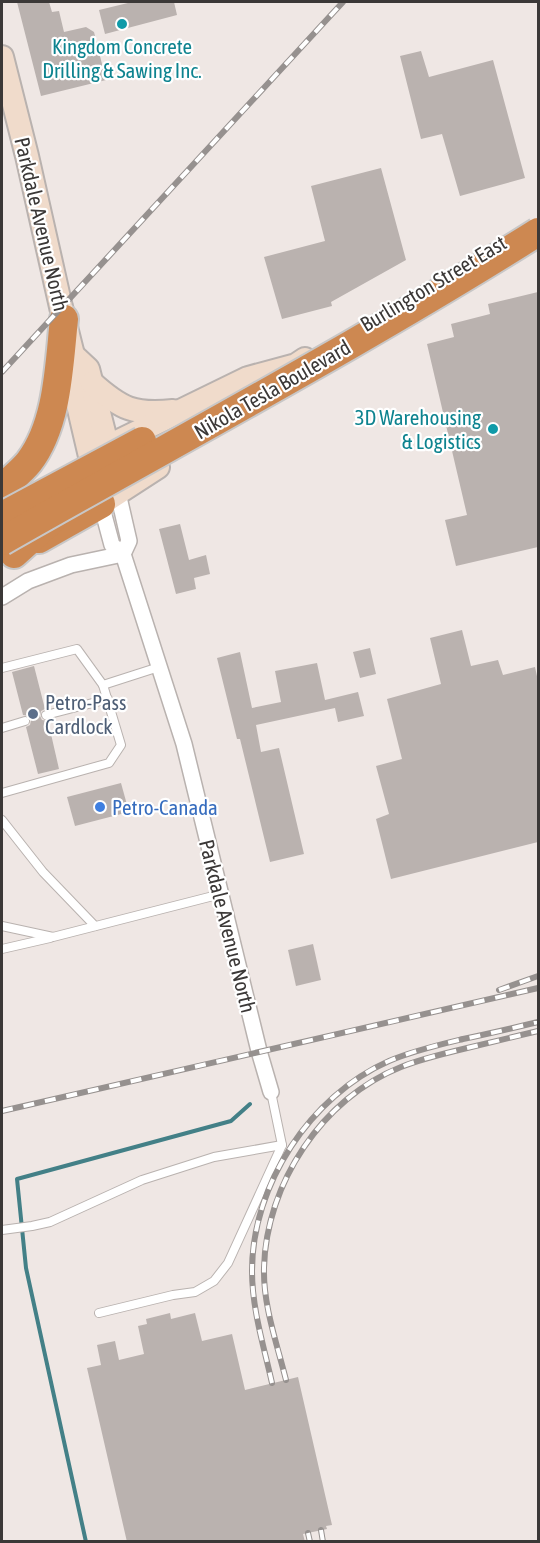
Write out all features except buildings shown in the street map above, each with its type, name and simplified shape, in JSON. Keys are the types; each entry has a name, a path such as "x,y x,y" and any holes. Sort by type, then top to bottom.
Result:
{"highway":[{"name":"Nikola Tesla Boulevard","path":"2,516 193,414 341,331 538,212"},
{"name":"Nikola Tesla Boulevard","path":"6,552 191,436 465,278 538,232"},
{"path":"2,488 28,464 43,440 58,374 64,319"},
{"path":"6,552 72,503 104,475"},
{"path":"2,498 104,475"}],"main road":[{"name":"Parkdale Avenue North","path":"2,57 8,114 27,156 73,355 70,375 104,475"},
{"name":"Burlington Street East","path":"104,475 261,400 296,365 538,220"},
{"name":"Parkdale Avenue North","path":"73,355 88,369 92,383 104,475"},
{"name":"Burlington Street East","path":"104,475 183,410 248,378 296,365"},
{"path":"104,475 197,416 248,378"},
{"path":"92,383 110,399 139,412 183,410"}],"street":[{"name":"Parkdale Avenue North","path":"104,475 112,545 123,554 184,744 271,1092"},
{"path":"2,597 28,581 71,565 123,554"}],"lane":[{"path":"2,668 77,649 104,685 121,746 109,764 2,793"},
{"path":"104,685 159,667"},
{"path":"46,715 108,699"},
{"path":"2,728 25,721"},
{"path":"2,820 42,872 95,926"},
{"path":"2,949 220,894"},
{"path":"2,926 53,937"},
{"path":"99,1313 195,1292 214,1281 228,1263 282,1145 271,1092"},
{"path":"2,1230 51,1222 142,1180 214,1157 282,1145"}],"waterway":[{"path":"86,1542 26,1268 17,1179 231,1121 250,1104"}],"railway":[{"path":"2,372 343,2"},
{"path":"499,990 538,976"},
{"path":"2,1111 538,988"},
{"path":"272,1383 256,1314 252,1271 255,1239 262,1207 291,1147 311,1120 334,1096 360,1077 389,1061 435,1046 538,1022"},
{"path":"286,1380 268,1310 264,1268 267,1237 275,1206 287,1176 304,1148 323,1122 373,1081 424,1059 538,1031"},
{"path":"321,1530 323,1542"},
{"path":"308,1533 310,1542"}],"place":[{"name":"Kingdom Concrete Drilling & Sawing Inc.","path":"122,24"},
{"name":"3D Warehousing & Logistics","path":"493,429"},
{"name":"Petro-Pass Cardlock","path":"33,714"},
{"name":"Petro-Canada","path":"100,807"}]}
